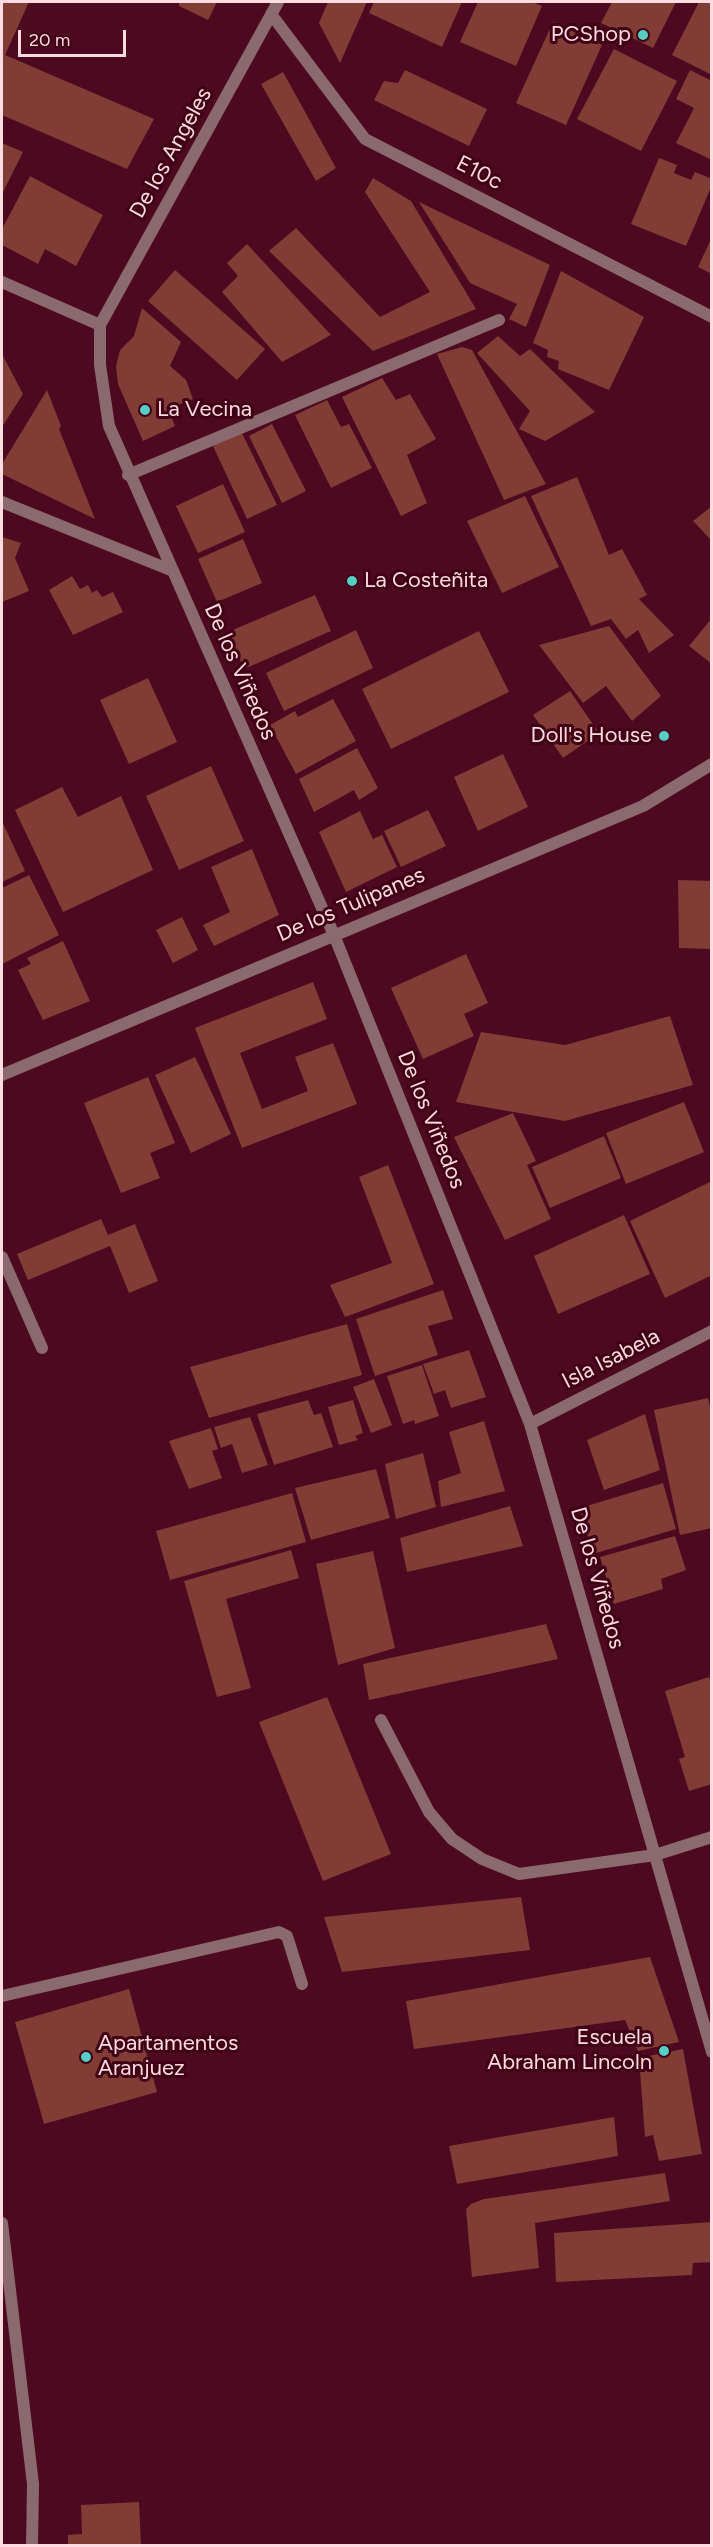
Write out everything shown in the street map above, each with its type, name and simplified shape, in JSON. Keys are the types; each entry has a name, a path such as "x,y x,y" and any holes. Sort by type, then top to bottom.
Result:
{"street":[{"name":"De los Angeles","path":"100,325 278,2"},
{"name":"E10c","path":"271,14 365,139 711,317"},
{"path":"2,282 100,325"},
{"path":"128,475 500,320"},
{"name":"De los Viñedos","path":"100,325 100,365 109,426 128,475 334,935 530,1424 711,2052"},
{"path":"2,502 173,572"},
{"name":"De los Tulipanes","path":"2,1075 643,806 711,764"},
{"path":"2,1257 42,1348"},
{"name":"Isla Isabela","path":"530,1424 711,1331"},
{"path":"381,1720 429,1812 452,1839 482,1859 519,1874 655,1855 711,1837"},
{"path":"2,1996 279,1932 287,1936 302,1984"},
{"path":"2,2223 33,2484 32,2546"}],"building":[{"path":"2,2 29,2 5,55 154,119 127,169 2,115"},
{"path":"179,2 217,2 208,20 179,6"},
{"path":"328,2 367,2 340,63 319,23"},
{"path":"374,2 462,2 442,47 369,13"},
{"path":"478,2 532,2 542,6 516,66 460,42"},
{"name":"PCShop","path":"612,2 676,2 653,48 601,23"},
{"path":"699,2 712,2 712,75 672,55"},
{"path":"553,22 602,45 566,125 516,103"},
{"path":"614,49 677,81 641,151 577,119"},
{"path":"405,70 487,109 469,146 374,100 384,81 398,83"},
{"path":"690,70 712,81 712,160 676,143 694,108 676,99"},
{"path":"283,72 336,168 316,181 261,84"},
{"path":"2,143 23,152 2,194"},
{"path":"659,158 677,165 674,173 691,180 695,172 712,179 712,185 686,246 631,224"},
{"path":"30,176 103,215 76,266 45,249 38,264 2,245 2,229"},
{"path":"373,178 411,201 476,309 373,351 269,251 296,228 380,317 430,292 365,192"},
{"path":"419,202 550,265 526,327 509,319 517,304 470,283"},
{"path":"712,237 712,274 698,267"},
{"path":"247,244 331,335 282,362 222,292 238,276 227,263"},
{"path":"175,270 265,349 237,380 148,301"},
{"path":"561,271 644,317 609,390 558,369 559,361 547,357 548,350 533,343"},
{"path":"142,308 181,342 170,366 186,380 193,399 168,409 175,426 143,441 118,384 116,366 120,350 134,336"},
{"path":"498,336 520,356 530,349 595,412 545,441 519,429 530,411 477,353"},
{"path":"462,347 472,350 546,484 504,500 437,354"},
{"path":"2,354 23,394 2,427"},
{"path":"382,378 396,400 410,394 436,439 407,455 427,503 401,516 342,397"},
{"path":"47,390 61,426 59,429 95,519 2,474 2,464"},
{"path":"327,400 341,427 349,424 372,468 331,488 295,415"},
{"path":"272,424 306,491 282,503 249,436"},
{"path":"242,433 277,505 247,519 213,446"},
{"path":"577,477 609,555 622,549 647,595 639,599 674,635 649,653 638,630 626,639 611,619 591,626 531,496"},
{"path":"223,484 245,532 198,553 176,506"},
{"path":"525,496 559,567 502,593 467,521"},
{"path":"712,506 712,541 693,521"},
{"path":"2,537 21,543 15,558 29,591 2,602"},
{"path":"243,539 262,583 217,602 198,559"},
{"path":"72,576 80,589 88,585 92,593 97,590 102,597 113,592 123,612 73,635 49,590"},
{"path":"315,595 331,631 244,669 228,632"},
{"path":"712,618 712,664 689,646"},
{"path":"609,626 661,696 632,721 606,686 583,703 539,645"},
{"path":"356,630 373,668 284,711 266,673"},
{"path":"479,631 509,692 391,749 362,689"},
{"path":"148,678 177,742 129,764 100,700"},
{"path":"570,691 599,733 563,758 533,715"},
{"path":"333,699 356,741 296,774 270,725 295,711 298,717"},
{"path":"357,748 378,788 359,800 354,790 314,812 299,779"},
{"path":"503,754 528,807 478,831 454,777"},
{"path":"211,766 244,841 179,870 146,796"},
{"path":"62,787 78,817 121,796 153,870 63,912 15,810"},
{"path":"428,810 446,846 401,867 384,831"},
{"path":"360,811 373,839 382,835 397,867 346,892 319,832"},
{"path":"2,821 25,871 2,882"},
{"path":"252,849 279,915 214,946 203,925 230,912 211,867"},
{"path":"29,875 59,935 2,964 2,888"},
{"path":"678,880 712,881 712,949 679,948"},
{"path":"182,917 198,950 173,963 156,930"},
{"path":"63,941 90,1001 43,1020 18,970 31,964 27,958"},
{"path":"466,954 488,1003 464,1014 474,1036 423,1059 391,988"},
{"path":"313,982 327,1019 240,1053 262,1109 308,1091 295,1057 333,1043 357,1104 242,1148 195,1028"},
{"path":"670,1016 693,1085 565,1121 456,1102 481,1032 565,1045"},
{"path":"195,1057 231,1134 191,1153 155,1075"},
{"path":"148,1077 175,1143 150,1153 160,1178 121,1193 84,1103"},
{"path":"684,1102 704,1152 626,1184 606,1133"},
{"path":"513,1113 536,1161 527,1165 551,1219 505,1240 454,1137"},
{"path":"604,1136 621,1178 550,1208 532,1167"},
{"path":"388,1165 434,1284 345,1317 330,1285 392,1263 359,1177"},
{"path":"712,1181 712,1275 665,1298 630,1221"},
{"path":"624,1215 650,1274 558,1314 534,1256"},
{"path":"101,1219 108,1235 135,1224 158,1281 129,1293 110,1246 28,1280 17,1254"},
{"path":"443,1290 453,1319 428,1326 438,1355 375,1376 356,1319"},
{"path":"347,1324 362,1375 209,1418 190,1367"},
{"path":"469,1350 486,1397 451,1408 445,1390 434,1394 423,1364"},
{"path":"422,1365 439,1416 415,1424 414,1420 403,1424 387,1376"},
{"path":"374,1379 392,1425 371,1433 353,1387"},
{"path":"708,1398 712,1415 712,1528 680,1535 654,1410"},
{"path":"308,1400 314,1415 321,1413 333,1447 274,1465 257,1414"},
{"path":"353,1400 363,1433 355,1436 358,1440 339,1445 328,1407"},
{"path":"645,1414 660,1470 604,1490 587,1440"},
{"path":"250,1417 268,1465 242,1473 232,1444 221,1448 214,1427"},
{"path":"484,1421 505,1491 441,1507 438,1481 461,1473 449,1432"},
{"path":"211,1428 218,1449 212,1451 222,1478 189,1489 169,1441"},
{"path":"423,1453 436,1507 396,1519 385,1464"},
{"path":"376,1469 390,1518 311,1540 295,1488"},
{"path":"663,1483 676,1529 593,1554 580,1508"},
{"path":"292,1493 306,1542 170,1580 156,1531"},
{"path":"510,1506 523,1546 407,1572 400,1538"},
{"path":"675,1536 686,1570 661,1579 663,1589 614,1604 600,1557"},
{"path":"291,1550 299,1578 226,1599 251,1688 217,1697 184,1581"},
{"path":"373,1551 395,1648 338,1665 316,1564"},
{"path":"546,1624 558,1659 369,1700 363,1664"},
{"path":"709,1677 712,1686 712,1784 689,1791 679,1759 685,1757 665,1691"},
{"path":"327,1697 391,1854 323,1881 259,1722"},
{"path":"521,1897 530,1950 342,1972 324,1917"},
{"path":"650,1957 679,2042 638,2051 625,2020 414,2049 406,2001"},
{"name":"Apartamentos Aranjuez","path":"129,1989 157,2092 44,2124 15,2022"},
{"path":"683,2049 702,2154 659,2161 653,2135 645,2137 639,2058"},
{"path":"614,2117 618,2156 457,2184 449,2146"},
{"path":"665,2173 670,2201 535,2223 539,2268 472,2277 466,2209 471,2204 484,2199"},
{"path":"712,2222 712,2262 693,2263 692,2275 556,2282 554,2233"},
{"path":"139,2502 141,2546 68,2546 68,2535 82,2534 81,2505"}],"place":[{"name":"PCShop","path":"643,35"},
{"name":"La Vecina","path":"145,410"},
{"name":"La Costeñita","path":"352,581"},
{"name":"Doll's House","path":"664,736"},
{"name":"Escuela Abraham Lincoln","path":"664,2051"},
{"name":"Apartamentos Aranjuez","path":"86,2057"}]}
